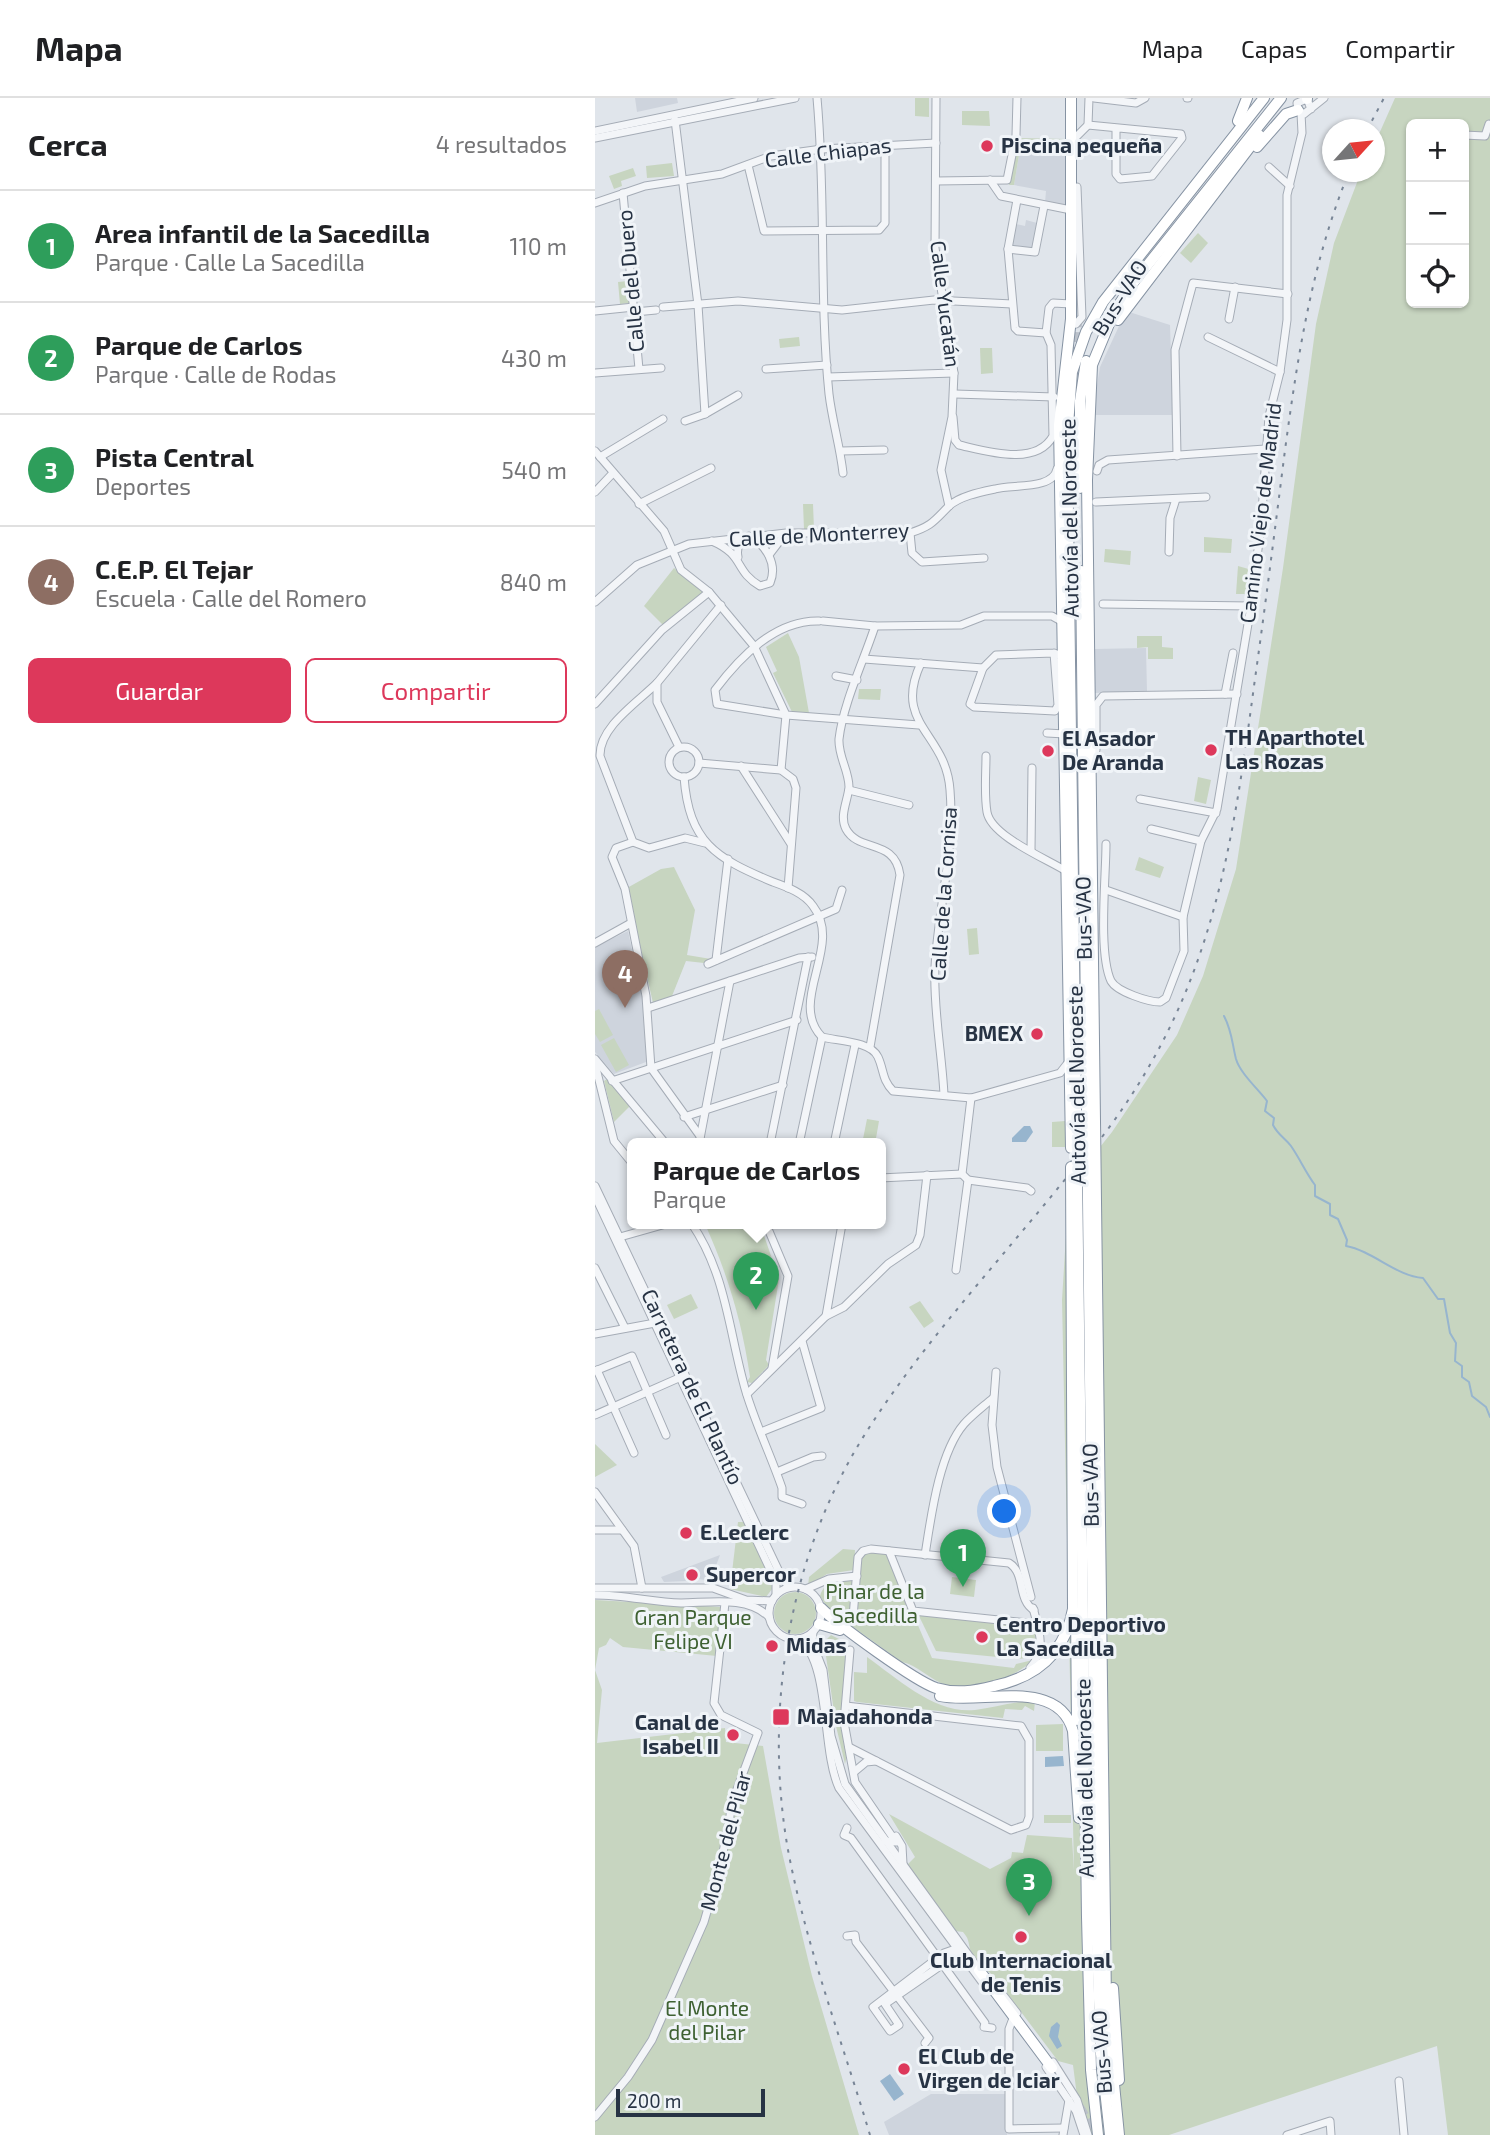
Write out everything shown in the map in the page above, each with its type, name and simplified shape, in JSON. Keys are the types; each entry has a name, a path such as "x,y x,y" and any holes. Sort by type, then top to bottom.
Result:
{"highway":[{"path":"1071,98 1074,183"},
{"path":"1074,318 1071,304 1073,214 1079,98"},
{"path":"1069,507 1063,401 1068,369 1079,337 1116,275 1238,121 1247,98"},
{"name":"Autovía del Noroeste","path":"1098,2135 1091,2070 1087,1917 1069,389 1086,332 1120,279 1264,98"},
{"name":"Bus-VAO","path":"1111,2135 1101,2054 1096,1929 1080,660 1080,401 1089,353 1107,312 1129,278 1272,98"},
{"name":"Autovía del Noroeste","path":"1119,2135 1106,2003 1087,480 1089,386 1102,337 1134,282 1281,98"},
{"path":"1226,179 1286,114 1299,112"},
{"path":"1089,386 1094,381 1107,340 1119,317 1263,127"},
{"path":"1073,214 1074,318 1060,394 1058,615 1058,654 1065,734 1062,864 1070,1107 1073,1450"},
{"path":"1075,399 1080,660"},
{"path":"1093,934 1097,929 1097,750"},
{"path":"819,1604 835,1622 928,1685 962,1692 1002,1684 1020,1679 1039,1668 1053,1655 1064,1638 1073,1609 1074,1231 1079,1209"},
{"path":"1073,1519 1085,2034 1091,2070"},
{"path":"816,1628 845,1633 926,1691 939,1696 966,1699 1028,1697 1044,1699 1058,1707 1069,1720 1073,1731 1080,1829"},
{"path":"1104,1845 1116,2043 1126,2135"},
{"path":"976,1971 1052,2068"}],"street":[{"path":"595,131 754,98"},
{"path":"595,138 795,98"},
{"path":"817,98 823,149 827,365 842,473"},
{"name":"Calle Yucatán","path":"936,98 935,248 955,394 953,417 941,470 949,506"},
{"path":"936,181 1007,180 1016,135 1017,98"},
{"path":"1076,136 1088,125 1089,98"},
{"path":"1094,98 1136,103 1145,98"},
{"path":"1309,103 1299,112 1297,103 1309,103 1323,98"},
{"name":"Camino Viejo de Madrid","path":"1106,905 1105,951 1112,983 1155,1002 1165,1000 1184,951 1183,917 1201,841 1216,813 1237,694 1261,525 1269,416 1280,372 1288,295 1286,222 1290,186 1309,103"},
{"name":"Camino Viejo de Madrid","path":"1299,112 1301,139"},
{"path":"675,120 698,304 705,414"},
{"path":"1469,135 1485,136 1490,122"},
{"path":"1088,125 1181,134 1182,138 1152,176 1120,178 1116,174 1116,129"},
{"name":"Calle Chiapas","path":"595,203 623,193 722,174 771,156 823,149 936,143"},
{"path":"748,165 764,232 879,230 883,227 885,145"},
{"path":"1269,167 1290,186"},
{"path":"991,180 1001,196 1073,214"},
{"path":"1074,183 1081,317 1076,324 1074,318"},
{"name":"Calle del Duero","path":"623,193 639,369"},
{"path":"1017,200 1008,249 1011,304 1018,331 1046,333"},
{"path":"1008,249 1035,252 1044,206"},
{"path":"1177,456 1175,350 1192,285 1197,281 1288,295"},
{"path":"1229,319 1235,287"},
{"path":"595,311 738,301 824,309 941,301 1011,304"},
{"path":"953,417 955,440 959,445 985,451 1031,453 1044,448 1052,436 1054,397 1051,345 1046,333 1049,307 1053,303 1071,304"},
{"path":"1208,337 1280,372"},
{"path":"766,369 827,365"},
{"path":"595,373 661,368"},
{"path":"828,377 954,373"},
{"path":"955,394 1054,397"},
{"path":"685,421 705,414 738,395"},
{"path":"663,419 598,454 664,530 681,570 709,592 754,646 786,715 782,770"},
{"path":"1097,471 1099,465 1108,460 1265,449"},
{"path":"841,452 884,450"},
{"path":"1059,460 1056,475 1049,481 1057,485 1059,492"},
{"path":"639,504 711,468"},
{"path":"595,492 613,473"},
{"name":"Calle de Monterrey","path":"595,602 637,565 671,548 711,540 786,533 910,533 939,520 949,506 1001,487 1049,481"},
{"path":"1096,502 1206,497"},
{"path":"1168,552 1170,518 1176,499"},
{"path":"769,555 786,533"},
{"path":"910,533 912,553 922,562 984,558"},
{"path":"749,537 769,555 773,576 765,586 760,586 745,575 738,557 739,544 749,537"},
{"path":"711,540 725,546 738,557"},
{"path":"595,704 662,629 709,592"},
{"path":"1103,604 1251,606"},
{"path":"633,842 600,756 600,744 606,733 657,683 721,605"},
{"path":"919,725 786,715 722,706 714,699 713,694 721,681 754,646 795,622 821,621 875,626 961,625 983,616 1058,615"},
{"path":"870,1047 900,875 899,865 892,854 859,840 846,830 843,820 849,790 839,747 844,719 875,626"},
{"path":"1226,694 1233,653"},
{"path":"1000,654 1058,654 1058,705 1055,711 974,707 970,699 983,668 1000,654"},
{"path":"864,659 983,668"},
{"name":"Calle de la Cornisa","path":"921,663 911,694 919,725 942,753 950,789 950,852 935,969 944,1096"},
{"path":"836,676 857,680"},
{"path":"657,683 657,702 679,747 694,751 699,763 697,770 684,777"},
{"path":"1097,750 1099,700 1107,695 1237,694"},
{"path":"641,698 651,698 657,702"},
{"path":"1047,733 1065,734"},
{"path":"679,747 670,756 669,764 671,771 684,777"},
{"path":"986,756 987,812 991,822 1000,832 1062,864"},
{"path":"699,763 782,770 793,779 796,788 788,888"},
{"path":"741,766 791,845"},
{"path":"1031,850 1032,768"},
{"path":"684,777 686,807 693,827 706,844 728,859 804,896 820,916 824,938 811,1000 812,1022 822,1037 870,1047 878,1057 885,1084 893,1091 971,1098 1062,1072 1067,1065 1068,1007"},
{"path":"849,790 909,805"},
{"path":"1140,799 1216,813"},
{"path":"685,838 693,827"},
{"path":"1151,829 1201,841"},
{"path":"699,1138 651,1068 648,1008 625,889 612,857 616,848 633,842 649,848 685,838 706,844"},
{"path":"1106,844 1106,905"},
{"path":"716,960 728,859"},
{"path":"708,964 836,909 842,890"},
{"path":"1106,890 1183,917"},
{"path":"1106,905 1117,894"},
{"path":"595,943 631,923"},
{"path":"648,1008 808,957 820,957"},
{"path":"771,1138 808,957"},
{"path":"700,1138 730,981"},
{"path":"801,997 811,1000"},
{"path":"599,1080 651,1068 797,1020"},
{"path":"800,1138 822,1037"},
{"path":"835,1138 855,1045"},
{"path":"595,1062 661,1138"},
{"path":"595,1062 614,1141 627,1157"},
{"path":"1049,1077 1060,1079 1066,1084 1070,1107"},
{"path":"684,1117 783,1085"},
{"path":"956,1270 971,1098"},
{"path":"747,1394 826,1316 844,1307 888,1264 916,1245 927,1175"},
{"path":"886,1178 927,1175 965,1177 1027,1188 1031,1191"},
{"name":"Carretera de El Plantío","path":"595,1186 782,1580 790,1587"},
{"name":"Carretera de El Plantío","path":"595,1196 776,1582 774,1598"},
{"path":"620,1237 648,1229"},
{"path":"695,1229 725,1295 747,1394 777,1472 782,1497 802,1504"},
{"path":"768,1229 788,1276 772,1368"},
{"path":"826,1316 841,1229"},
{"path":"595,1268 625,1328"},
{"path":"595,1288 605,1289"},
{"path":"595,1334 655,1323"},
{"path":"761,1432 821,1408 802,1341"},
{"path":"634,1453 596,1370 632,1356 667,1435"},
{"path":"996,1372 992,1425 997,1466 1041,1645 1033,1665 1002,1684"},
{"path":"595,1415 681,1377"},
{"path":"925,1555 932,1509 947,1460 965,1423 993,1398"},
{"path":"777,1472 822,1456"},
{"path":"595,1492 638,1554 642,1588"},
{"path":"595,1530 622,1530"},
{"path":"853,1617 861,1552 871,1549 1014,1566 1025,1602 1034,1610"},
{"path":"888,1551 913,1611 1037,1623"},
{"path":"595,1588 713,1588 746,1600 774,1598 790,1587 806,1589 829,1578 857,1576"},
{"path":"822,1583 812,1642 823,1670 831,1737 840,1774 855,1801 1083,2120"},
{"path":"683,1588 691,1594 688,1601"},
{"path":"678,1602 674,1594 683,1588"},
{"path":"806,1589 819,1604"},
{"path":"595,1595 678,1602 725,1602 759,1609 769,1617 772,1625 783,1636 799,1639 808,1648 818,1671 833,1774 859,1818 944,1933 976,1971"},
{"path":"769,1617 774,1598"},
{"name":"Monte del Pilar","path":"595,2117 628,2077 652,2040 704,1922 714,1893 733,1800 758,1732 721,1715 714,1703 725,1602"},
{"path":"799,1639 816,1628"},
{"path":"850,1650 844,1722 854,1757 855,1776 899,1844 903,1865"},
{"path":"846,1706 1021,1726 1029,1740 1029,1817 1026,1825 1011,1830 880,1761 854,1757"},
{"path":"854,1757 866,1762 880,1761"},
{"path":"855,1776 866,1762"},
{"path":"859,1818 893,1851 907,1874 908,1884"},
{"path":"943,1959 852,1830 846,1828 844,1835 851,1838 943,1959 992,2022 991,2029 984,2027 985,2023 943,1959"},
{"path":"885,1841 899,1844"},
{"path":"893,1851 899,1844"},
{"path":"943,1959 944,1933"},
{"path":"893,1996 856,1942 855,1935 848,1935 848,1940 854,1943 893,1996 929,2038 928,2042 923,2042 893,1996"},
{"path":"893,1996 885,2004 899,2025 890,2031 873,2007 893,1996 958,1947"},
{"path":"943,1959 976,1971 997,1986 1060,2072 1083,2120 1086,2135"},
{"path":"1012,2021 1009,2029 1009,2129 1064,2132 1069,2100"},
{"path":"1399,2081 1404,2135"},
{"path":"1287,2135 1330,2121 1331,2135"}],"shaded area":[{"path":"635,98 677,98 678,103 637,112"},
{"path":"1068,139 1065,207 1045,203 1046,191 1014,185 1021,143"},
{"path":"1026,220 1037,223 1033,249 1010,246 1016,224 1025,226"},
{"path":"1126,311 1170,325 1173,415 1092,415 1100,367"},
{"path":"1146,648 1147,691 1095,693 1095,649"},
{"path":"628,931 644,1006 646,1062 614,1074 595,1052 595,947"},
{"path":"720,1555 712,1576 706,1580 690,1578 685,1581 664,1582 661,1577"},
{"path":"931,2094 1006,2094 1007,2135 889,2135 884,2122"}],"green space":[{"path":"915,98 929,98 929,117 915,116"},
{"path":"1395,98 1490,98 1490,2135 1448,2135 1437,2046 1169,2135 1082,2135 1073,2065 1058,2061 994,1976 974,1957 965,1934 955,1931 906,1866 915,1857 889,1814 990,1869 1011,1858 1012,1852 1023,1853 1027,1835 1072,1838 1074,1871 1062,1300 1069,1186 1112,1132 1177,1035 1203,976 1236,869 1283,568 1316,324 1334,243 1357,182 1385,182 1385,120"},
{"path":"962,111 989,111 990,126 962,125"},
{"path":"1017,138 1068,139 1021,143 1014,185 1009,185"},
{"path":"672,163 674,176 647,178 646,166"},
{"path":"633,168 636,176 621,181 622,186 614,189 609,176"},
{"path":"1198,233 1208,243 1191,263 1180,253"},
{"path":"628,281 630,303 620,304 618,282"},
{"path":"799,337 800,346 780,348 779,339"},
{"path":"980,348 992,348 993,373 981,374"},
{"path":"803,504 813,504 814,529 804,529"},
{"path":"1204,537 1232,539 1231,553 1204,552"},
{"path":"1105,549 1131,551 1130,565 1104,562"},
{"path":"1238,566 1252,570 1248,594 1236,594"},
{"path":"674,568 704,593 663,625 644,606"},
{"path":"788,633 799,657 809,713 792,712 773,673 777,671 766,647"},
{"path":"1137,636 1162,636 1162,647 1173,648 1173,659 1148,659 1148,647 1137,648"},
{"path":"859,689 881,689 880,700 858,699"},
{"path":"1198,777 1211,780 1206,804 1194,801"},
{"path":"1139,857 1164,867 1160,878 1135,870"},
{"path":"674,867 695,910 687,955 711,959 704,963 686,961 672,996 653,1003 627,888 661,869"},
{"path":"977,928 979,954 969,955 967,929"},
{"path":"599,1009 613,1035 600,1042 595,1034 595,1011"},
{"path":"614,1038 629,1065 616,1072 601,1045"},
{"path":"607,1079 630,1106 614,1122 604,1081"},
{"path":"867,1119 879,1121 876,1138 863,1138"},
{"path":"1065,1121 1066,1147 1052,1147 1052,1122"},
{"path":"707,1229 762,1229 779,1279 766,1360 769,1365 752,1383 747,1382 750,1377 747,1357 721,1262"},
{"path":"691,1294 698,1308 674,1319 667,1305"},
{"path":"920,1301 934,1321 924,1328 909,1307"},
{"path":"595,1444 617,1465 595,1477"},
{"path":"738,1522 744,1522 771,1581 772,1589 766,1597 730,1589"},
{"path":"843,1549 855,1550 854,1570 827,1574 808,1586 809,1577"},
{"name":"Pinar de la Sacedilla","path":"868,1552 887,1553 932,1658 1014,1668 1016,1664 1033,1660 1002,1679 964,1687 941,1683 902,1662 829,1610 820,1596 830,1583 858,1578 862,1557"},
{"path":"952,1577 976,1580 974,1597 950,1594"},
{"path":"795,1592 810,1598 816,1613 810,1628 795,1634 780,1628 774,1613 780,1598"},
{"name":"Gran Parque Felipe VI","path":"595,1600 722,1607 717,1656 623,1647 610,1638 606,1645 599,1648 595,1670"},
{"name":"Centro Deportivo La Sacedilla","path":"918,1614 1030,1626 1035,1633 1038,1647 1030,1657 1019,1659 936,1651"},
{"path":"831,1635 847,1643 841,1722 847,1755 845,1764 836,1726 824,1642"},
{"path":"867,1657 918,1693 946,1706 975,1710 1035,1702 1034,1711 1025,1706 1022,1710 1005,1709 1003,1718 857,1702 854,1701 854,1672 867,1673"},
{"name":"El Monte del Pilar","path":"595,1670 602,1690 597,1743 725,1728 726,1742 763,1746 781,1848 812,1976 859,2135 595,2135"},
{"path":"1063,1724 1063,1751 1036,1751 1036,1725"},
{"path":"1044,1815 1071,1815 1071,1823 1044,1823"}],"water":[{"path":"1024,1126 1030,1126 1033,1132 1026,1142 1012,1142 1012,1138"},
{"path":"1063,1756 1064,1766 1045,1767 1045,1757"},
{"path":"1057,2022 1060,2025 1058,2037 1062,2046 1057,2049 1049,2036 1051,2027"},
{"path":"890,2074 904,2094 894,2101 880,2081"}],"waterway":[{"path":"1224,1016 1238,1064 1267,1101 1265,1111 1274,1118 1273,1125 1291,1146 1315,1185 1315,1196 1330,1204 1330,1215 1338,1219 1347,1240 1346,1246 1366,1253 1403,1273 1423,1278 1438,1299 1444,1299 1450,1333 1456,1343 1455,1361 1462,1366 1462,1377 1469,1382 1472,1396 1486,1407 1490,1417"}],"tunnel":[{"path":"1076,357 1077,317"},
{"path":"1079,2107 1096,2135"}],"railway":[{"path":"1373,119 1384,98"},
{"path":"1102,1137 1139,1084 1168,1031 1210,923 1236,809 1301,344 1325,240 1345,182"},
{"path":"870,2135 814,1958 788,1850 781,1797 779,1742 781,1688 789,1633 801,1580 818,1528 840,1478 867,1431 937,1334 1067,1177"}],"place":[{"name":"Piscina pequeña","path":"987,146"},
{"name":"TH Aparthotel Las Rozas","path":"1211,750"},
{"name":"El Asador De Aranda","path":"1048,751"},
{"name":"C.E.P. El Tejar","path":"625,1008"},
{"name":"BMEX","path":"1037,1034"},
{"name":"Parque de Carlos","path":"756,1310"},
{"name":"E.Leclerc","path":"686,1533"},
{"name":"Supercor","path":"692,1575"},
{"name":"Area infantil de la Sacedilla","path":"963,1587"},
{"name":"Centro Deportivo La Sacedilla","path":"982,1637"},
{"name":"Midas","path":"772,1646"},
{"name":"Majadahonda","path":"781,1717"},
{"name":"Canal de Isabel II","path":"733,1735"},
{"name":"Pista Central","path":"1029,1916"},
{"name":"Club Internacional de Tenis","path":"1021,1937"},
{"name":"El Club de Virgen de Iciar","path":"904,2069"}]}
